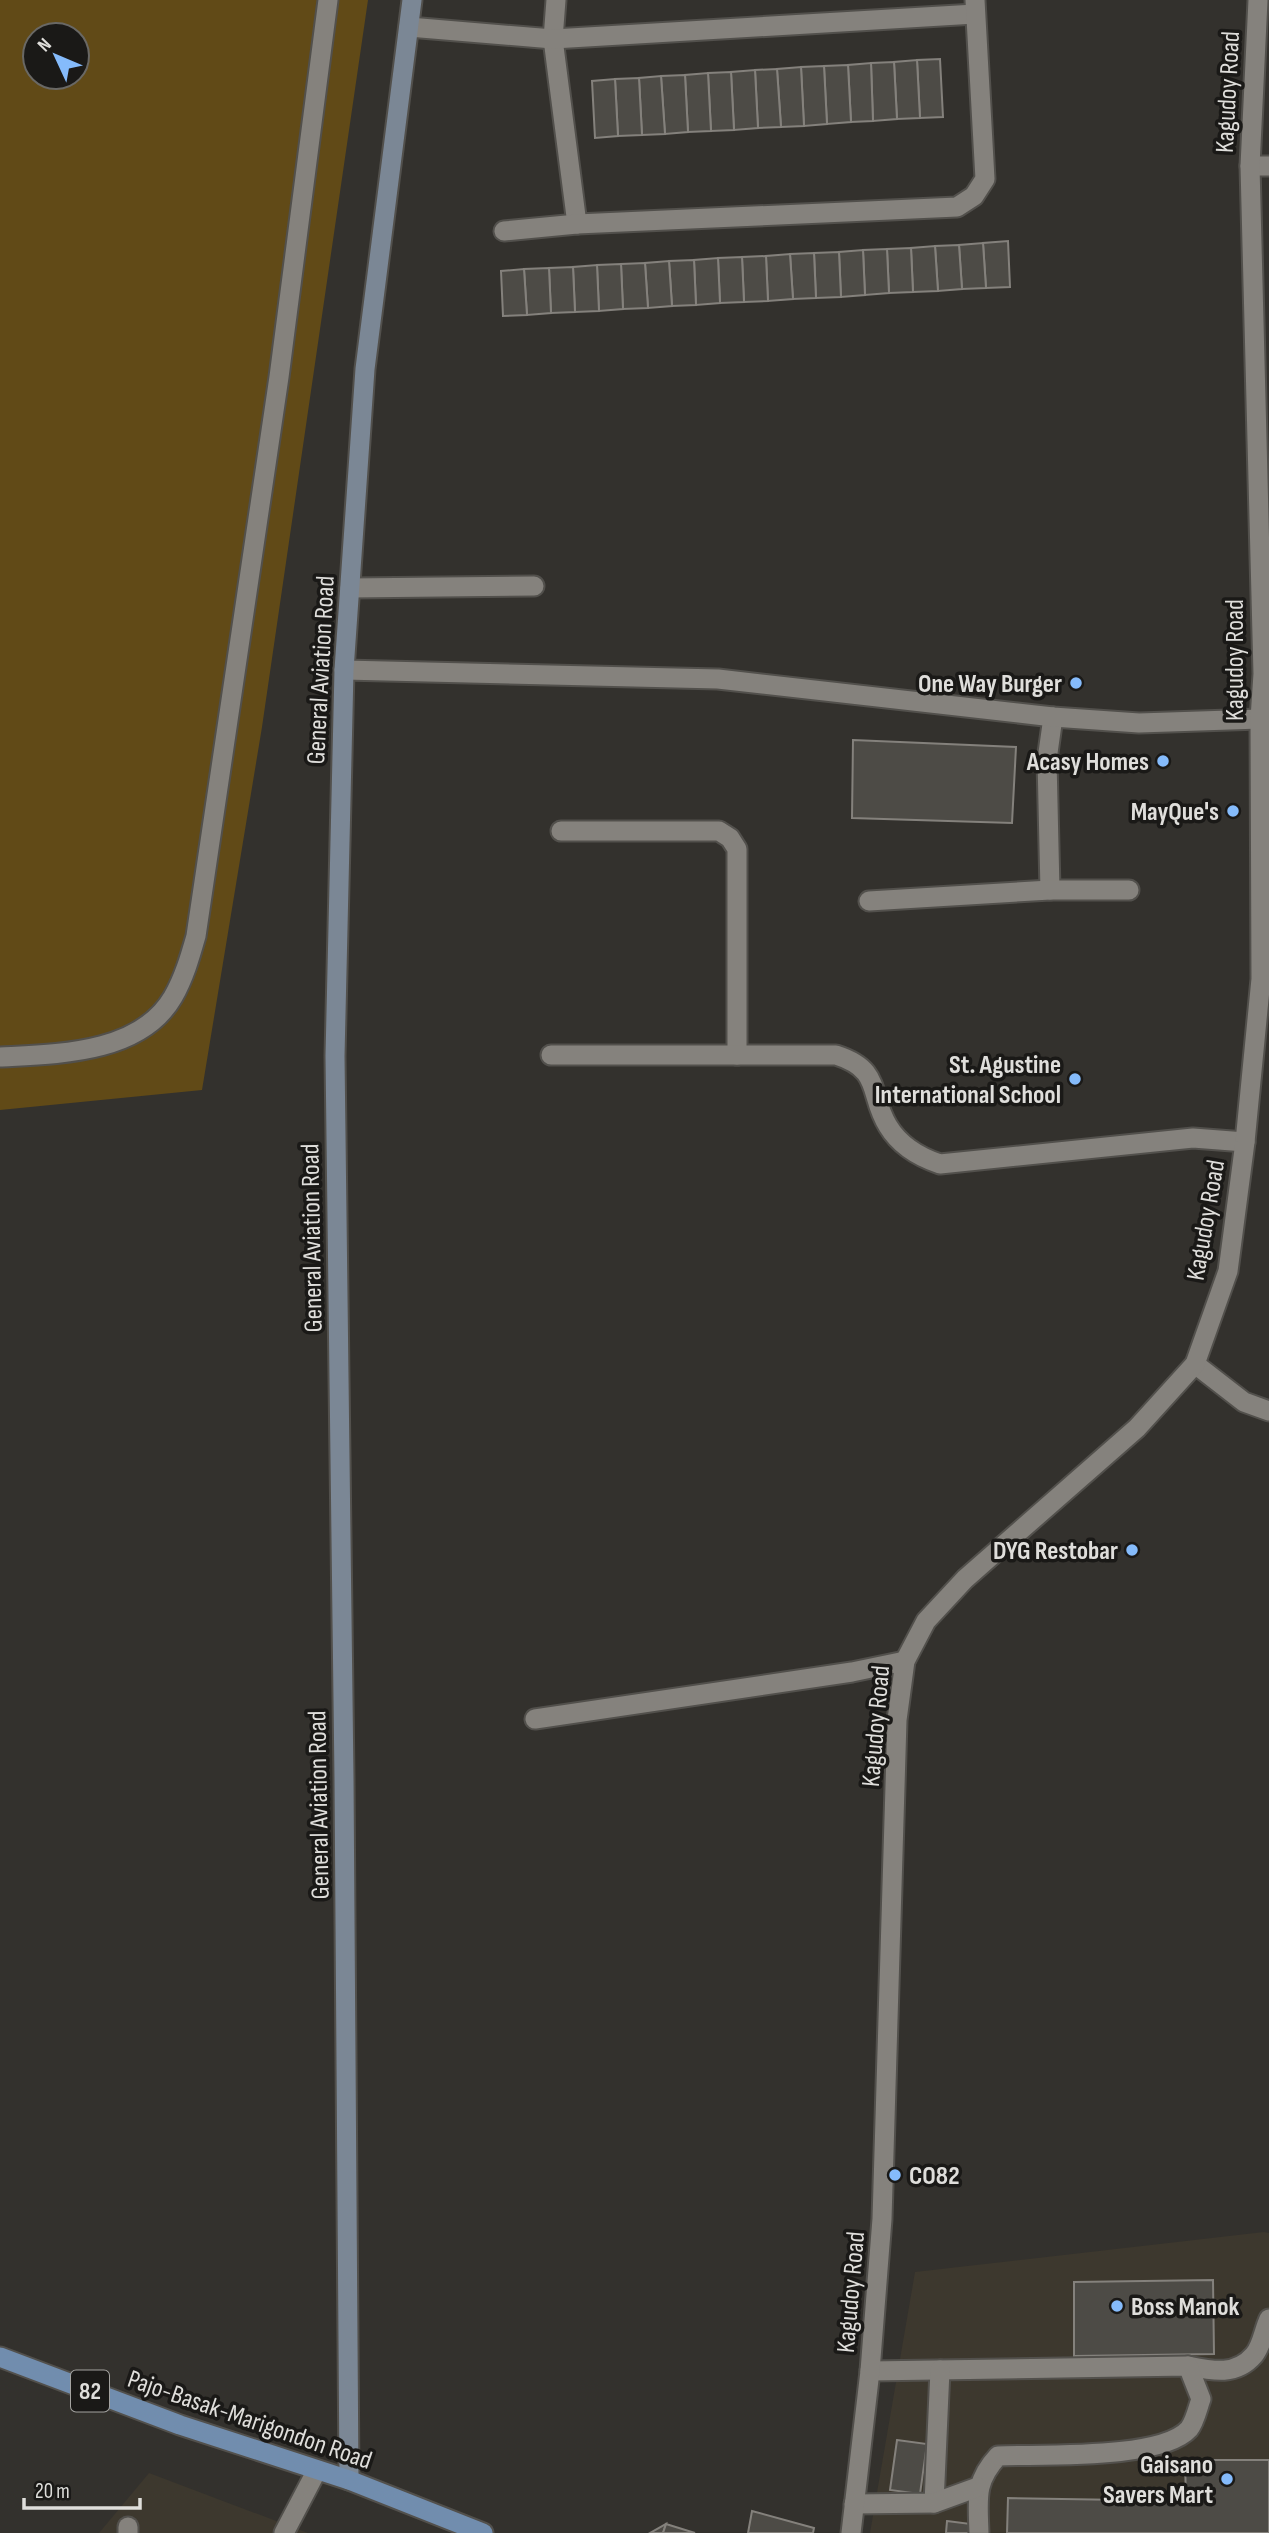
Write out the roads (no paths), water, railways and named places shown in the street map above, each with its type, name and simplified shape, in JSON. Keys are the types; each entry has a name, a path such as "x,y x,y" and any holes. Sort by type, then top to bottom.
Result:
{"main road":[{"name":"General Aviation Road","path":"349,2480 335,1056 344,670 365,369 412,0"},
{"name":"Pajo-Basak-Marigondon Road","path":"0,2357 180,2425 349,2480 483,2533"}],"street":[{"path":"0,1057 53,1054 116,1042 149,1024 172,999 185,973 196,936 279,377 328,0"},
{"path":"556,0 553,39 577,224"},
{"name":"Kagudoy Road","path":"851,2533 870,2371 882,2219 897,1720 905,1661 926,1621 965,1579 1137,1428 1195,1364 1228,1271 1265,979 1260,719 1266,674 1258,0"},
{"path":"409,27 553,39 975,7 985,179 974,196 957,207 577,224 504,231"},
{"path":"350,588 534,586"},
{"path":"344,670 718,679 1053,717 1139,723 1260,719"},
{"path":"1050,890 1047,760 1053,717"},
{"path":"561,831 719,831 730,838 737,849 737,1055"},
{"path":"869,901 1050,890 1129,890"},
{"path":"551,1055 836,1055 864,1071 873,1081 886,1124 896,1138 925,1159 940,1164 1193,1138 1245,1142"},
{"path":"1195,1364 1244,1402 1269,1411"},
{"path":"535,1719 852,1672 905,1661"},
{"path":"870,2371 1188,2367 1211,2371 1235,2370 1256,2353 1269,2319"},
{"path":"979,2533 978,2487 985,2470 998,2456 1134,2451 1167,2443 1189,2428 1201,2399 1188,2367"},
{"path":"933,2503 940,2370"},
{"path":"284,2533 317,2470"},
{"path":"854,2504 933,2503 978,2487"}],"place":[{"name":"One Way Burger","path":"1076,683"},
{"name":"Acasy Homes","path":"1163,761"},
{"name":"MayQue's","path":"1233,811"},
{"name":"St. Agustine International School","path":"1075,1079"},
{"name":"DYG Restobar","path":"1132,1550"},
{"name":"CO82","path":"895,2175"},
{"name":"Boss Manok","path":"1117,2306"},
{"name":"Gaisano Savers Mart","path":"1227,2479"}]}
